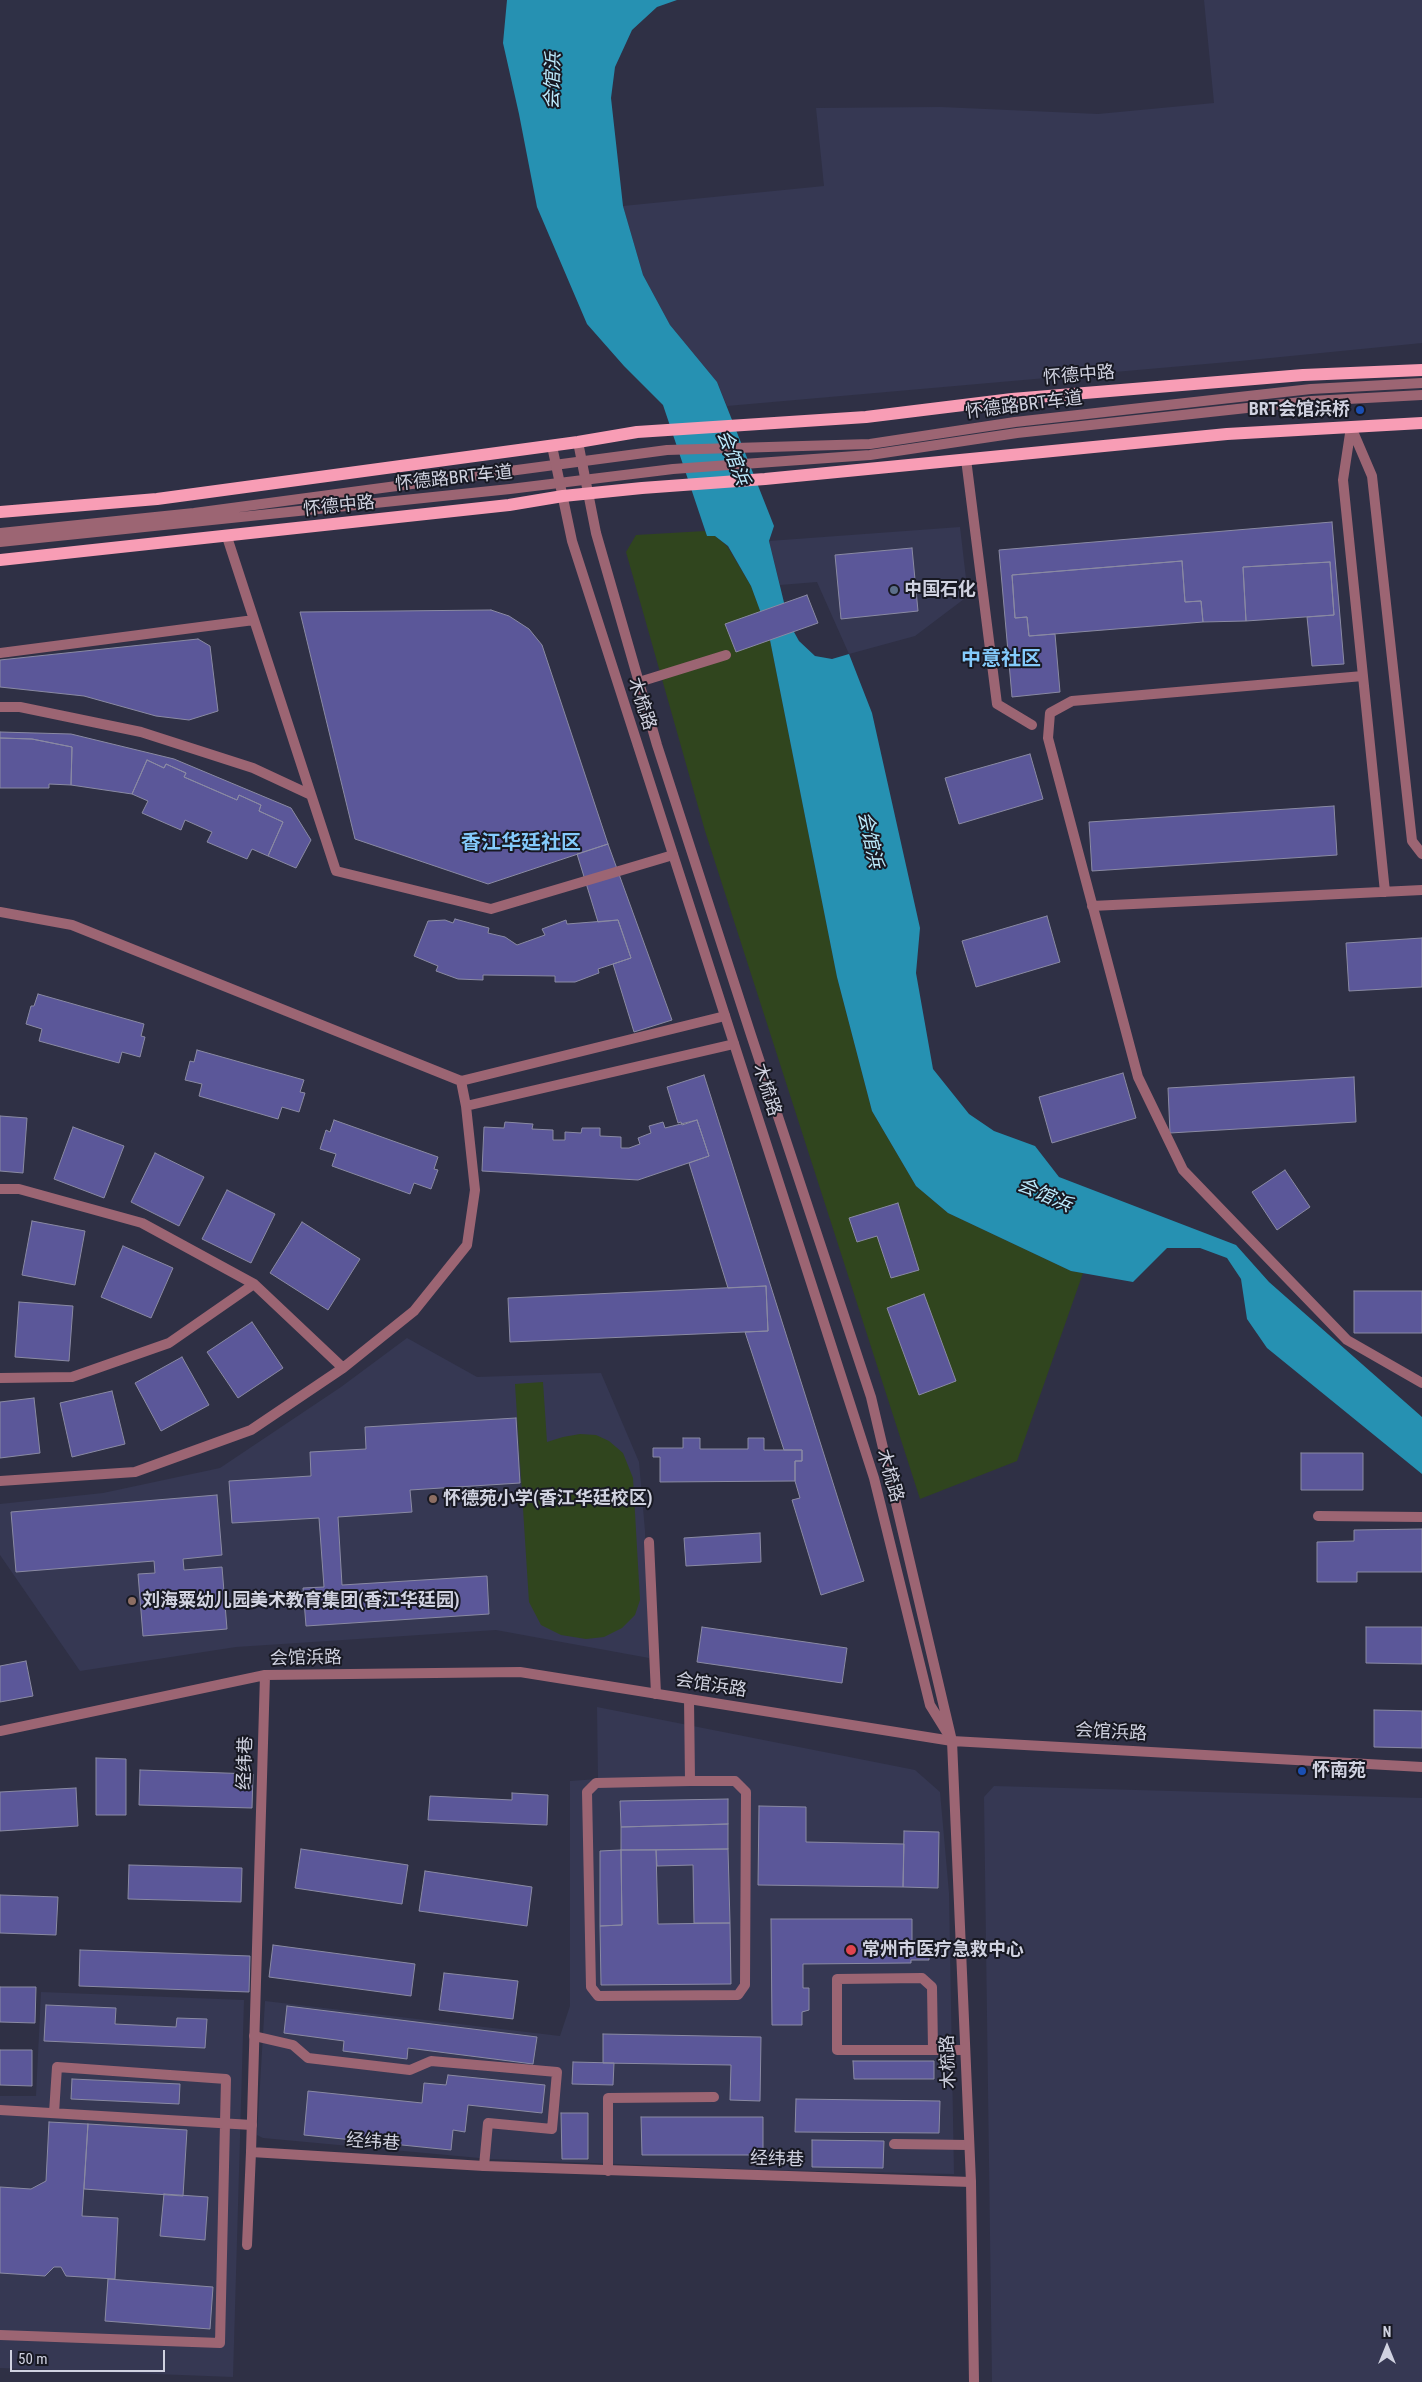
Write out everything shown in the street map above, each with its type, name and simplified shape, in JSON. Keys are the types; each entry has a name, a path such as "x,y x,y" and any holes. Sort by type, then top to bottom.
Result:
{"main road":[{"name":"怀德中路","path":"0,512 157,499 552,446 637,432 866,416 1012,399 1303,375 1422,370"},
{"path":"966,459 1227,434 1422,423"},
{"name":"怀德中路","path":"0,560 510,505 563,496 765,479 966,459"}],"street":[{"name":"怀德路BRT车道","path":"0,533 194,513 666,450 870,444 1015,422 1311,389 1422,384"},
{"name":"怀德路BRT车道","path":"0,542 560,483 673,469 870,455 1017,434 1311,401 1422,395"},
{"path":"1351,426 1343,480 1385,892"},
{"path":"1351,426 1372,476 1412,841 1422,854"},
{"name":"木梳路","path":"578,442 596,533 657,745 871,1397 952,1741 971,2182 974,2382"},
{"name":"木梳路","path":"552,446 572,541 874,1478 930,1704 952,1741"},
{"path":"966,459 996,704 1032,725"},
{"path":"227,537 336,871 491,909 673,855"},
{"path":"0,653 254,620"},
{"path":"639,682 726,655"},
{"path":"1363,676 1072,701 1050,713 1048,738 1138,1077 1183,1170 1348,1340 1422,1384"},
{"path":"0,707 20,707 141,732 252,768 312,795"},
{"path":"1092,906 1422,890"},
{"path":"0,912 72,925 460,1081 725,1016"},
{"path":"466,1106 734,1044"},
{"path":"0,1481 135,1472 251,1430 343,1368 414,1311 467,1245 475,1190 466,1106 460,1081"},
{"path":"0,1188 19,1189 142,1223 254,1284 343,1368"},
{"path":"0,1378 72,1377 168,1343 254,1284"},
{"path":"1318,1516 1422,1517"},
{"path":"648,1542 656,1694"},
{"name":"会馆浜路","path":"0,1731 265,1675 520,1672 952,1741 1422,1767"},
{"name":"经纬巷","path":"265,1675 251,2152 484,2166 971,2182"},
{"path":"689,1699 690,1782"},
{"path":"735,1781 746,1792 745,1985 738,1995 598,1996 591,1987 587,1792 596,1783 690,1782 735,1781"},
{"path":"933,2050 932,1987 922,1978 837,1979 837,2050 933,2050 965,2050"},
{"path":"254,2036 293,2045 308,2058 410,2070 431,2060 558,2072 552,2129 488,2123 484,2166"},
{"path":"0,2335 220,2343 226,2079 57,2067 54,2113"},
{"path":"608,2170 608,2098 714,2097"},
{"path":"0,2110 252,2125"},
{"path":"894,2144 969,2145"},
{"path":"247,2245 251,2152"}],"shaded area":[{"path":"1204,0 1422,0 1422,343 727,406 717,382 670,325 643,275 623,206 824,186 816,108 941,107 1098,114 1214,103"},
{"path":"960,527 968,596 915,636 849,654 817,582 780,585 769,541"},
{"name":"怀德苑小学(香江华廷校区)","path":"407,1338 477,1377 601,1373 639,1462 645,1531 649,1658 496,1630 236,1647 80,1671 0,1555 0,1504 103,1493 220,1468 341,1387"},
{"path":"597,1707 915,1770 940,1792 949,1893 954,2174 769,2170 490,2159 263,2138 257,2135 265,2001 560,2036 570,2006 570,1781 598,1779"},
{"path":"994,1786 1422,1798 1422,2382 992,2382 984,1797"},
{"path":"41,1992 244,2000 233,2377 0,2368 0,2096 36,2096"}],"green space":[{"path":"705,531 707,536 715,536 727,546 751,586 769,635 837,977 872,1111 916,1186 948,1213 1071,1271 1083,1273 1017,1461 920,1499 705,831 626,552 636,535"},
{"path":"543,1382 547,1442 580,1434 596,1435 609,1441 623,1453 633,1478 640,1600 635,1615 622,1628 604,1637 586,1639 561,1635 541,1625 529,1602 515,1384"}],"water":[{"name":"会馆浜","path":"507,0 677,0 657,7 632,30 615,67 611,98 623,206 643,275 670,325 717,382 774,526 769,541 789,623 799,641 815,656 832,659 849,654 872,713 920,928 916,973 933,1069 969,1114 994,1131 1035,1146 1059,1177 1236,1245 1269,1282 1422,1417 1422,1474 1267,1348 1247,1319 1241,1279 1227,1258 1200,1248 1167,1248 1133,1282 1071,1271 948,1213 916,1186 872,1111 837,977 769,635 751,586 728,546 715,536 707,536 663,405 624,366 587,324 537,207 503,43"}],"building":[{"path":"1332,522 1344,664 1312,666 1307,617 1334,615 1330,562 1243,567 1246,621 1203,622 1201,601 1185,602 1182,561 1012,575 1015,618 1027,617 1029,636 1055,634 1060,692 1012,697 999,550"},
{"path":"912,548 918,611 841,619 835,555"},
{"path":"1182,561 1185,602 1201,601 1203,622 1029,636 1027,617 1015,618 1012,575"},
{"path":"1330,562 1334,615 1246,621 1243,567"},
{"path":"807,595 818,623 736,652 725,624"},
{"path":"491,610 509,616 529,629 542,645 608,844 488,884 355,839 300,612"},
{"path":"198,639 210,646 218,711 189,720 156,716 84,696 0,687 0,660"},
{"path":"0,732 71,734 174,759 291,808 311,840 296,868 268,856 283,822 259,811 261,805 239,795 237,800 184,777 186,773 166,764 164,768 147,760 132,794 71,785 72,747 32,739 0,738"},
{"path":"0,738 32,739 72,747 71,785 49,784 49,788 0,788"},
{"path":"1030,754 1043,799 959,824 945,778"},
{"path":"147,760 164,768 166,764 186,773 184,777 237,800 239,795 261,805 259,811 283,822 268,856 252,849 247,859 207,842 212,832 185,820 181,830 142,813 148,801 132,794"},
{"path":"1334,806 1337,855 1092,871 1089,822"},
{"path":"608,844 672,1020 634,1032 613,964 631,958 618,920 598,922 577,854"},
{"path":"1047,916 1060,962 976,987 962,941"},
{"path":"455,919 489,928 488,933 505,937 517,945 545,935 542,929 566,920 567,924 618,920 631,958 598,969 599,973 575,982 555,982 555,976 483,975 483,980 458,979 436,971 438,966 414,956 428,921 445,920 453,923"},
{"path":"1422,938 1422,987 1349,991 1346,943"},
{"path":"38,994 144,1024 141,1036 145,1037 140,1057 122,1052 119,1063 39,1041 42,1029 26,1024 31,1006 34,1006"},
{"path":"197,1050 304,1080 300,1092 305,1093 299,1112 282,1107 278,1119 199,1096 202,1084 185,1080 190,1061 194,1062"},
{"path":"1123,1073 1136,1118 1052,1143 1039,1097"},
{"path":"704,1075 864,1581 821,1595 792,1500 800,1498 795,1481 795,1461 802,1461 802,1450 784,1450 745,1332 768,1331 766,1286 728,1288 689,1163 709,1156 697,1120 682,1125 681,1122 678,1123 667,1087"},
{"path":"1354,1077 1356,1122 1170,1133 1168,1088"},
{"path":"0,1116 27,1118 23,1173 0,1171"},
{"path":"334,1120 438,1157 434,1169 438,1170 431,1189 414,1183 410,1194 332,1166 336,1154 320,1149 326,1130 330,1132"},
{"path":"697,1120 709,1156 638,1180 482,1171 484,1127 504,1128 505,1122 533,1124 532,1129 553,1130 553,1140 565,1140 565,1132 581,1133 582,1128 600,1128 600,1136 621,1137 621,1148 629,1148 640,1144 638,1138 651,1133 649,1126 663,1122 665,1128"},
{"path":"73,1127 124,1146 104,1198 54,1179"},
{"path":"155,1153 204,1177 179,1226 131,1202"},
{"path":"1285,1170 1310,1207 1277,1230 1252,1192"},
{"path":"227,1190 275,1214 251,1263 202,1239"},
{"path":"898,1203 919,1270 891,1278 877,1236 857,1242 849,1218"},
{"path":"32,1221 85,1231 75,1285 22,1275"},
{"path":"302,1222 360,1259 328,1310 270,1273"},
{"path":"123,1246 173,1268 151,1318 101,1297"},
{"path":"766,1286 768,1331 510,1342 508,1298"},
{"path":"1354,1291 1422,1291 1422,1333 1354,1333"},
{"path":"924,1294 956,1381 919,1395 887,1308"},
{"path":"19,1302 73,1306 69,1361 15,1357"},
{"path":"252,1322 283,1368 238,1398 207,1352"},
{"path":"182,1357 209,1405 161,1431 135,1383"},
{"path":"112,1391 125,1444 72,1457 60,1403"},
{"path":"34,1398 40,1453 0,1458 0,1402"},
{"path":"516,1418 520,1483 410,1490 412,1512 338,1517 342,1585 487,1576 489,1614 306,1626 303,1588 324,1587 319,1518 232,1523 229,1481 311,1476 310,1452 366,1449 365,1427"},
{"path":"683,1438 700,1438 700,1449 748,1449 748,1438 764,1438 764,1450 802,1450 802,1461 795,1461 795,1481 660,1482 660,1457 653,1457 653,1448 683,1448"},
{"path":"1301,1453 1363,1453 1363,1490 1301,1490"},
{"path":"217,1495 222,1555 183,1559 184,1570 222,1567 227,1629 143,1636 138,1574 155,1573 154,1561 16,1572 11,1512"},
{"path":"1422,1529 1422,1572 1357,1572 1357,1582 1317,1582 1317,1542 1354,1541 1354,1530"},
{"path":"760,1533 761,1562 686,1566 684,1538"},
{"path":"702,1627 847,1648 842,1683 697,1662"},
{"path":"1366,1627 1422,1627 1422,1664 1366,1663"},
{"path":"26,1661 33,1696 0,1702 0,1666"},
{"path":"1374,1710 1422,1711 1422,1748 1374,1747"},
{"path":"96,1758 126,1759 126,1815 96,1815"},
{"path":"140,1770 253,1774 252,1808 139,1805"},
{"path":"76,1788 78,1826 0,1831 0,1792"},
{"path":"512,1793 548,1795 547,1825 428,1820 430,1796 512,1800"},
{"path":"728,1799 728,1824 621,1827 620,1801"},
{"path":"759,1806 806,1807 806,1842 904,1844 903,1887 758,1885"},
{"path":"728,1824 728,1849 621,1850 621,1827"},
{"path":"904,1831 939,1832 938,1888 903,1887"},
{"path":"301,1849 408,1865 402,1904 295,1888"},
{"path":"728,1849 730,1923 694,1923 693,1865 657,1866 656,1850"},
{"path":"621,1850 656,1850 658,1924 730,1923 731,1984 601,1985 600,1926 622,1925"},
{"path":"621,1850 622,1925 600,1926 600,1851"},
{"path":"129,1865 242,1868 241,1902 128,1899"},
{"path":"425,1871 532,1887 527,1926 419,1911"},
{"path":"0,1895 58,1897 56,1935 0,1933"},
{"path":"771,1919 912,1919 912,1944 929,1944 929,1960 911,1960 911,1963 803,1964 803,1988 809,1988 809,2010 802,2012 802,2025 772,2025"},
{"path":"273,1945 415,1964 411,1996 269,1977"},
{"path":"80,1950 250,1956 249,1992 79,1986"},
{"path":"444,1973 518,1981 513,2019 439,2010"},
{"path":"0,1987 36,1987 35,2023 0,2022"},
{"path":"46,2005 116,2008 115,2024 176,2027 177,2018 207,2019 205,2048 44,2041"},
{"path":"287,2006 537,2037 533,2064 408,2048 407,2059 343,2051 344,2041 284,2033"},
{"path":"603,2034 761,2037 760,2101 730,2100 731,2065 603,2063"},
{"path":"0,2050 32,2050 32,2086 0,2085"},
{"path":"853,2061 934,2061 934,2079 854,2079"},
{"path":"573,2062 614,2063 613,2085 572,2084"},
{"path":"448,2075 545,2085 542,2113 468,2105 465,2132 453,2130 451,2150 304,2135 308,2091 422,2103 424,2083 446,2085"},
{"path":"72,2079 180,2084 179,2104 71,2099"},
{"path":"796,2099 940,2101 939,2133 795,2132"},
{"path":"561,2113 588,2113 588,2159 562,2159"},
{"path":"641,2117 763,2117 763,2155 642,2155"},
{"path":"49,2122 88,2124 82,2216 118,2218 115,2279 66,2276 61,2267 54,2267 45,2276 0,2273 0,2187 31,2189 46,2181"},
{"path":"88,2124 187,2130 183,2196 84,2189"},
{"path":"812,2140 884,2141 883,2168 812,2167"},
{"path":"164,2194 208,2197 205,2240 160,2236"},
{"path":"108,2279 213,2287 210,2329 105,2321"}],"place":[{"name":"BRT会馆浜桥","path":"1360,410"},
{"name":"中国石化","path":"894,590"},
{"name":"怀德苑小学(香江华廷校区)","path":"433,1499"},
{"name":"刘海粟幼儿园美术教育集团(香江华廷园)","path":"132,1601"},
{"name":"怀南苑","path":"1302,1771"},
{"name":"常州市医疗急救中心","path":"851,1950"}],"district":[{"name":"中意社区","path":"1001,660"},
{"name":"香江华廷社区","path":"521,844"}]}
